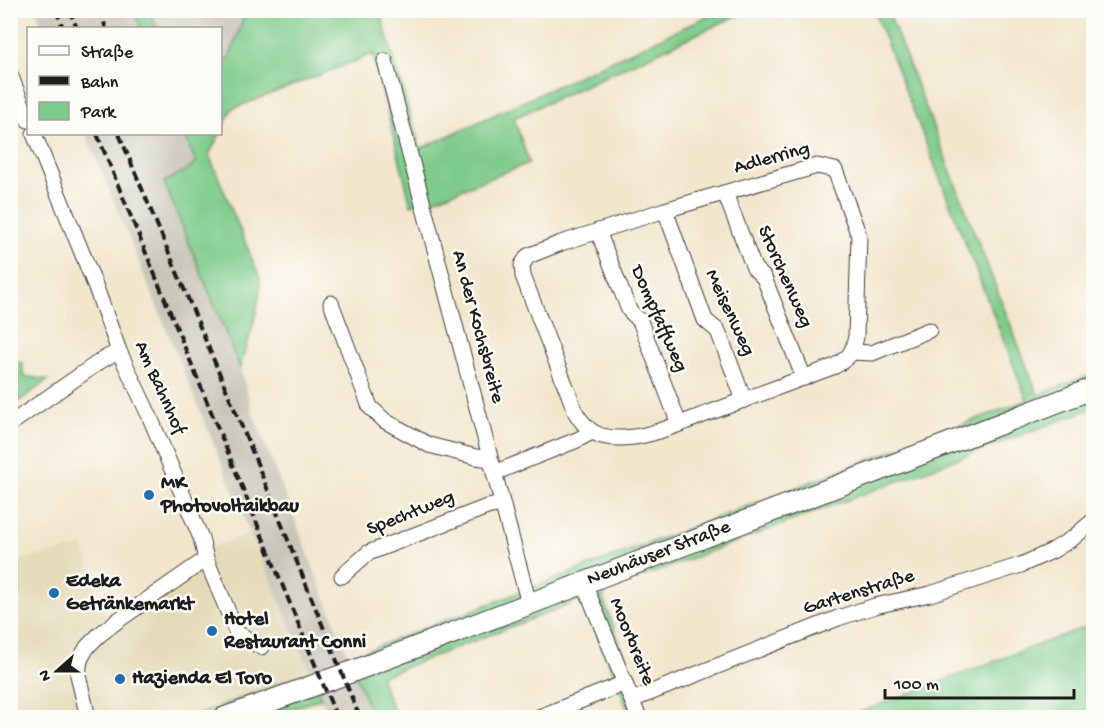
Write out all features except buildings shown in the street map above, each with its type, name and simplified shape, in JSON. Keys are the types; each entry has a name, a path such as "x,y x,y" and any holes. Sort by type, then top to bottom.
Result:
{"main road":[{"name":"Neuhäuser Straße","path":"224,717 359,669 1094,388"}],"street":[{"name":"An der Kochsbreite","path":"385,61 529,604"},
{"path":"10,74 27,117"},
{"name":"Am Bahnhof","path":"34,135 119,351 201,538 206,559 237,633 261,647"},
{"name":"Adlerring","path":"592,432 576,413 523,276 522,265 528,256 664,210 817,166 835,170 859,236 856,337 852,352"},
{"name":"Storchenweg","path":"726,193 754,268 764,278 804,378"},
{"name":"Meisenweg","path":"664,210 705,320 718,331 744,400"},
{"name":"Dompfaffweg","path":"598,231 629,310 640,321 679,423"},
{"path":"331,303 370,407 385,421 429,445 476,457 492,466 576,440 592,432 605,437 620,438 653,432 835,366 852,352 872,353 929,330"},
{"path":"10,424 102,360 119,351"},
{"name":"Spechtweg","path":"342,576 369,553 486,507 502,504"},
{"name":"Gartenstraße","path":"632,700 838,618 875,606 930,594 1021,565 1052,551 1094,520"},
{"path":"88,717 78,675 80,660 87,646 99,634 206,559"},
{"name":"Moorbreite","path":"584,583 639,717"},
{"path":"537,717 625,683"}],"shaded area":[{"path":"36,11 134,11 141,27 43,27"},
{"path":"149,11 246,11 229,59 222,61 222,27 157,27"},
{"path":"86,135 184,135 196,162 164,182 240,368 253,413 372,717 329,717"},
{"path":"250,532 309,672 188,717 11,717 10,563 83,546 106,617 195,554"}],"green space":[{"path":"134,11 149,11 157,27 141,27"},
{"path":"246,11 380,11 420,149 719,11 747,11 514,118 529,163 436,199 411,205 373,54 232,109 222,130 222,61 229,59"},
{"path":"874,11 888,11 1038,395 1093,373 1093,408 607,590 603,599 648,717 631,717 583,599 380,677 396,717 372,717 349,657 1027,400"},
{"path":"184,135 219,135 209,155 260,278 256,312 240,368 164,182 196,162"},
{"path":"11,362 23,363 23,376 48,380 11,407"},
{"path":"1093,624 1093,717 847,717"},
{"path":"309,672 321,698 271,717 188,718"}],"railway":[{"path":"56,10 63,27"},
{"path":"69,10 77,27"},
{"path":"99,10 106,27"},
{"path":"97,135 337,718"},
{"path":"119,135 252,451 360,718"}],"place":[{"name":"MK Photovoltaikbau","path":"149,495"},
{"name":"Edeka Getränkemarkt","path":"54,593"},
{"name":"Hotel Restaurant Conni","path":"212,631"},
{"name":"Hazienda El Toro","path":"120,679"}]}
